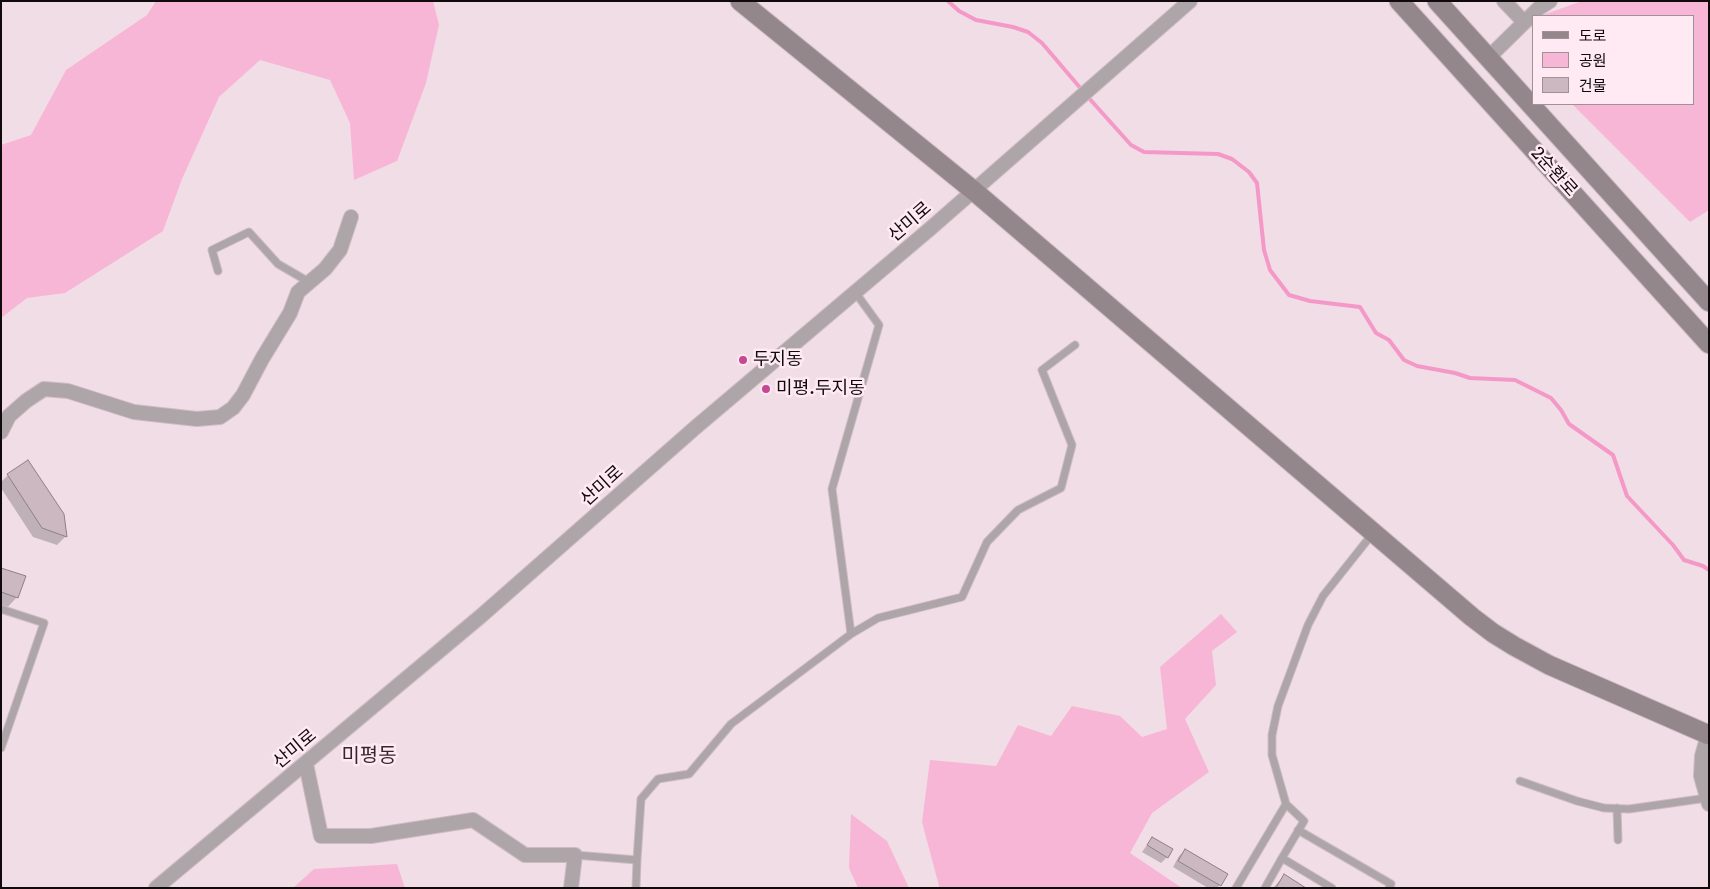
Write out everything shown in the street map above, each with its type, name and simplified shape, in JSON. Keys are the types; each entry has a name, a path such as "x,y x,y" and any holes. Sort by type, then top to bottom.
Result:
{"street":[{"path":"740,1 974,191 1472,617 1514,646 1549,665 1709,735 1702,756 1701,776 1708,801"},
{"name":"산미로","path":"156,888 481,616 696,427 974,191 1190,1"},
{"name":"2순환로","path":"1399,1 1709,344"},
{"name":"2순환로","path":"1436,1 1709,302"},
{"path":"1504,1 1524,22"},
{"path":"1488,58 1539,8 1550,1"},
{"path":"1,432 9,416 44,388 68,391 134,412 196,419 220,417 233,408 243,396 262,358 290,313 298,292 325,269 340,250 351,217"},
{"path":"306,764 321,836 371,836 472,820 525,855 575,855 571,888"}],"lane":[{"path":"218,271 212,250 249,232 278,264 309,282"},
{"path":"851,634 832,489 878,324 855,292"},
{"path":"636,888 641,799 658,779 689,774 731,724 851,634 878,618 962,597 987,542 1018,510 1061,488 1072,445 1042,370 1075,345"},
{"path":"1265,888 1304,821 1286,804 1271,749 1278,706 1308,625 1323,596 1374,533"},
{"path":"1,609 44,623 1,748"},
{"path":"1520,781 1577,801 1604,808 1629,809 1708,801"},
{"path":"1237,887 1286,804"},
{"path":"1617,808 1618,840"},
{"path":"1298,830 1391,884 1389,888"},
{"path":"575,855 637,860"},
{"path":"1282,858 1332,888"}],"green space":[{"path":"156,1 433,1 439,25 426,83 397,161 354,180 350,123 330,80 260,60 219,97 182,179 163,231 65,293 27,298 1,318 1,145 31,135 66,70 147,15"},
{"path":"1582,1 1709,1 1709,210 1690,222 1573,105 1695,105 1695,15 1543,15"},
{"path":"1221,614 1237,632 1212,651 1216,685 1185,719 1209,772 1152,813 1130,853 1182,888 938,888 922,822 930,760 996,766 1018,725 1051,736 1072,706 1120,716 1142,737 1167,729 1160,667"},
{"path":"851,814 887,841 909,888 858,888 849,868"},
{"path":"397,864 405,888 293,888 314,869"}],"building":[{"path":"28,460 64,514 67,537 42,528 7,474"},
{"path":"1,568 26,576 18,598 1,592"},
{"path":"1152,837 1173,849 1168,858 1147,845"},
{"path":"1185,849 1228,874 1221,886 1178,861"},
{"path":"1284,874 1306,888 1276,888"}],"waterway":[{"path":"948,1 959,11 976,20 1028,32 1042,43 1082,90"},
{"path":"1087,96 1131,145 1144,152 1218,154 1232,159 1249,172 1257,183 1264,250 1270,270 1289,295 1310,301 1360,307 1376,333 1389,340 1404,360 1417,366 1455,373 1470,378 1515,380 1551,398 1569,424 1613,455 1627,496 1673,545 1684,560 1709,570"}],"place":[{"name":"두지동","path":"743,360"},
{"name":"미평.두지동","path":"766,389"}],"district":[{"name":"미평동","path":"369,756"}]}
